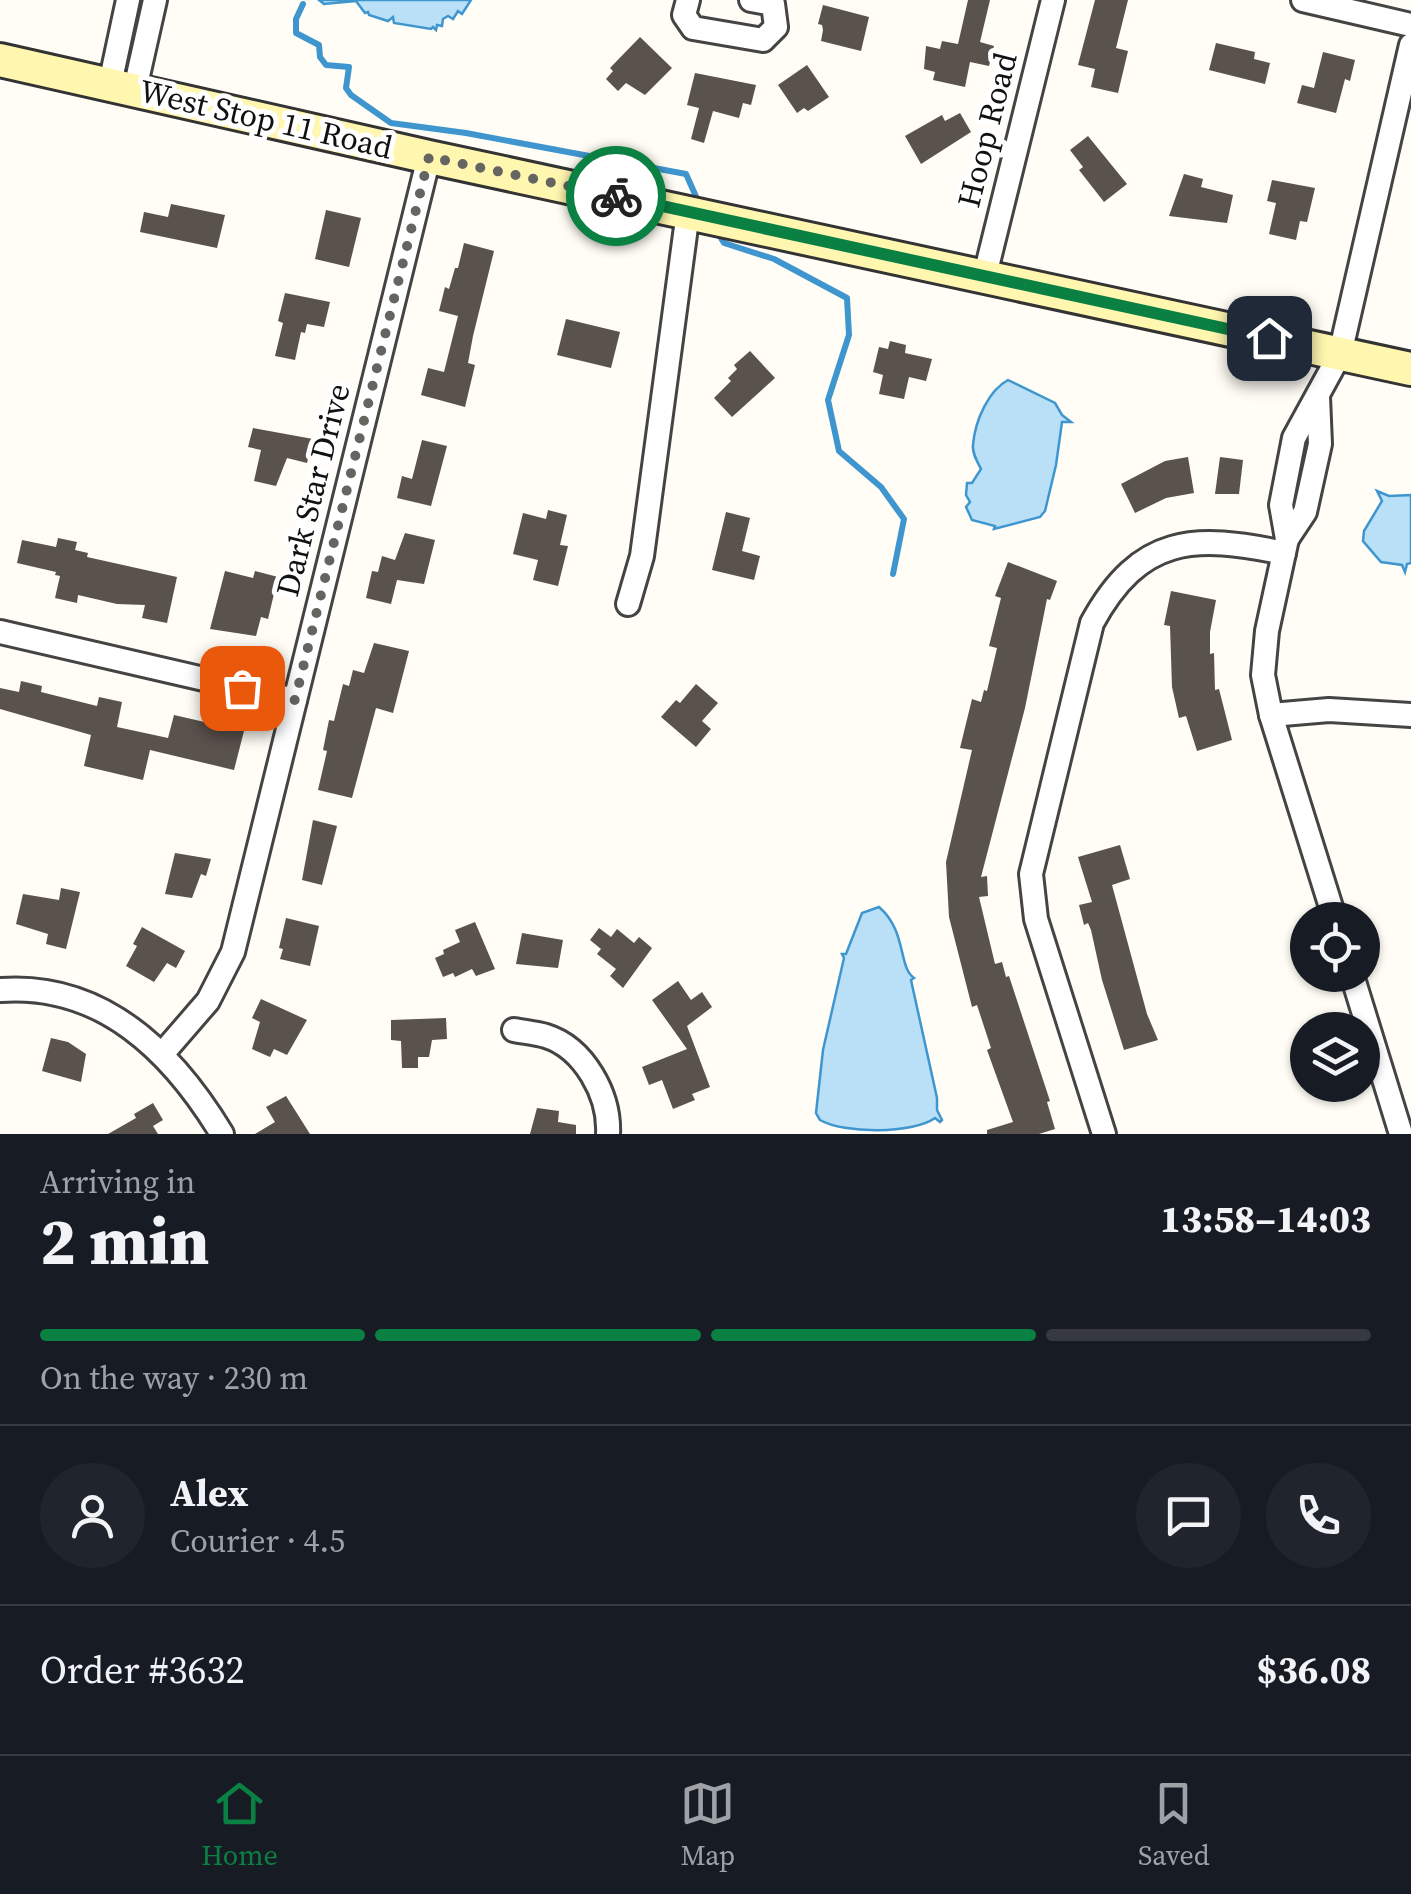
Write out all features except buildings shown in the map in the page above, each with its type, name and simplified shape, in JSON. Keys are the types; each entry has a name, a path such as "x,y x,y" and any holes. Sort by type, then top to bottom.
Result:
{"main road":[{"name":"West Stop 11 Road","path":"0,60 1411,369"}],"street":[{"path":"122,86 128,0"},
{"path":"122,86 155,0"},
{"path":"688,0 684,15 693,28 755,41 768,38 776,27 766,1"},
{"name":"Hoop Road","path":"985,275 1053,0"},
{"path":"1303,0 1411,25"},
{"path":"1329,902 1271,715 1264,675 1268,631 1285,546 1281,505 1294,438 1340,354 1411,45"},
{"name":"Dark Star Drive","path":"164,1053 208,1002 233,952 429,157"},
{"path":"628,604 642,556 688,212"},
{"path":"1104,1134 1036,919 1031,874 1092,624 1109,591 1133,568 1162,551 1195,542 1285,546"},
{"path":"0,632 295,700"},
{"path":"1271,715 1329,710 1411,714"},
{"path":"0,990 64,995 114,1015 164,1053 197,1093 222,1134"},
{"path":"1357,992 1402,1134"},
{"path":"514,1030 548,1036 577,1054 597,1083 608,1134"}],"water":[{"path":"319,0 471,0 462,14 458,11 453,19 443,19 436,30 394,23 393,17 388,21 369,15 356,1 324,4"},
{"path":"1008,380 1055,403 1071,422 1062,422 1045,511 1040,517 994,529 995,526 972,520 966,507 970,502 967,483 972,483 981,469 973,448 980,416 989,398"},
{"path":"1377,491 1389,496 1411,495 1411,563 1405,572 1402,565 1381,562 1363,541 1364,531 1382,501"},
{"path":"879,907 894,927 906,966 914,978 911,980 942,1120 935,1118 895,1129 861,1130 831,1125 816,1113 823,1050 842,954 846,954 862,913"}],"waterway":[{"path":"303,4 296,19 296,33 319,45 320,57 326,65 349,67 346,88 351,95 391,123 686,174 698,201"},
{"path":"716,230 724,243 774,259 847,298 849,335 828,400 839,451 881,487 904,519 893,574"}],"way so far":[{"path":"242,688 295,700 429,157 616,196"}],"route":[{"path":"616,196 1269,338"}]}
